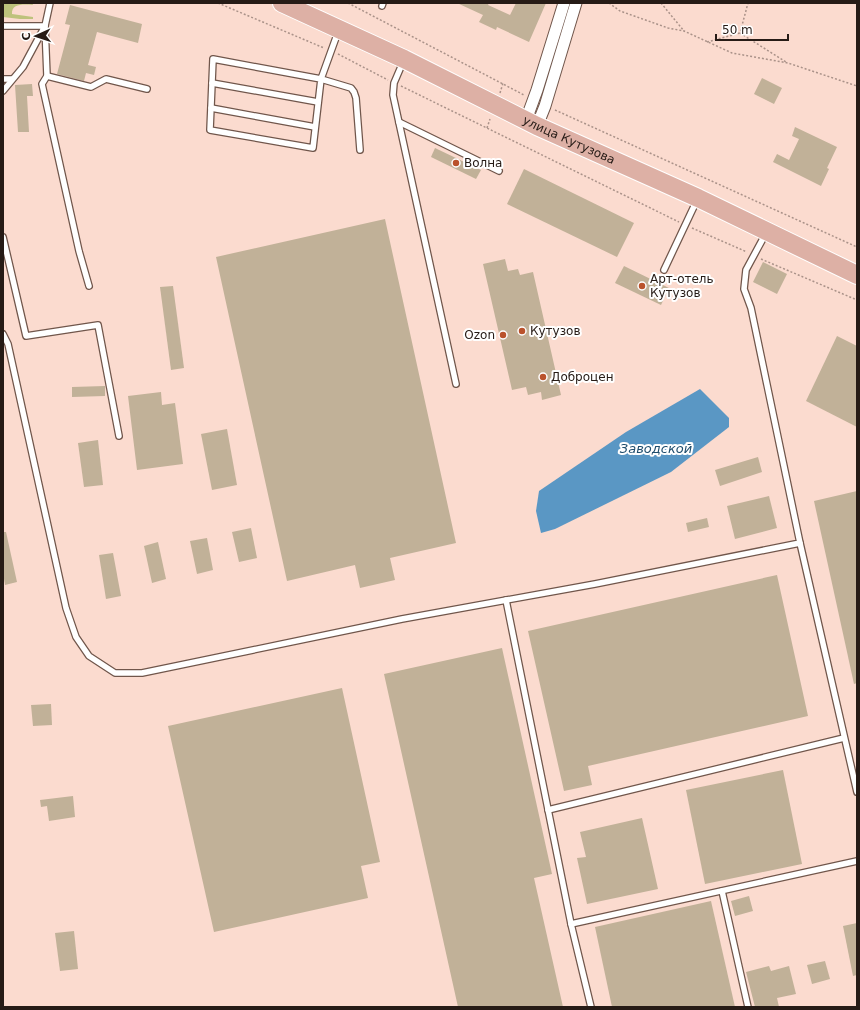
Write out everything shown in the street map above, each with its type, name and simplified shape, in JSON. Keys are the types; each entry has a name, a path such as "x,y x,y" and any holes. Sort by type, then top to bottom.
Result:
{"main road":[{"name":"улица Кутузова","path":"282,3 404,59 532,123 698,198 857,275"}],"street":[{"path":"532,123 534,100 564,3"},
{"path":"532,123 545,106 576,3"}],"lane":[{"path":"3,91 23,67 44,26 50,3"},
{"path":"3,26 44,26"},
{"path":"44,26 47,76 42,84 79,251 89,286"},
{"path":"339,29 321,79 313,148 210,130 214,59 321,79 351,88 356,98 360,150"},
{"path":"404,59 394,82 393,95 456,384"},
{"path":"47,76 91,87 106,80 146,89"},
{"path":"3,79 12,79"},
{"path":"212,83 318,102"},
{"path":"211,108 315,127"},
{"path":"399,122 499,171"},
{"path":"664,270 698,198"},
{"path":"767,231 746,270 744,289 751,308 800,543 857,792"},
{"path":"3,238 26,336 98,325 119,436"},
{"path":"3,334 8,344 66,608 76,637 88,656 115,673 142,673 402,619 800,543"},
{"path":"506,600 571,924 591,1007"},
{"path":"548,810 844,738"},
{"path":"571,924 857,861"},
{"path":"722,891 748,1007"}],"path":[{"path":"218,3 331,50 685,225 857,300"},
{"path":"348,3 534,100"},
{"path":"609,3 620,12 668,28 684,31 732,53 788,63 857,86"},
{"path":"661,3 684,31"},
{"path":"740,33 748,3"},
{"path":"706,42 740,33 788,63"},
{"path":"545,106 857,247"}],"green space":[{"path":"3,3 32,3 33,5 16,6 12,10 12,14 33,17 33,19 3,17"}],"water":[{"name":"Заводской","path":"700,389 729,418 729,427 671,472 555,529 541,533 536,511 539,491 626,432"}],"building":[{"path":"457,3 489,3 488,5 510,15 516,3 546,3 529,42 497,27 496,30 479,22 483,15"},
{"path":"70,5 142,24 138,43 97,32 88,65 96,67 94,75 86,73 84,81 57,74 70,25 65,24"},
{"path":"762,78 782,88 774,104 754,94"},
{"path":"32,84 33,96 27,96 29,132 18,132 15,85"},
{"path":"795,127 837,147 827,168 829,169 821,186 773,162 777,154 789,160 799,139 792,136"},
{"name":"Волна","path":"435,148 481,170 476,179 431,157"},
{"path":"524,169 634,223 617,257 507,204"},
{"path":"385,219 456,543 390,558 395,580 360,588 355,565 287,581 216,257"},
{"name":"Кутузов","path":"505,259 508,271 518,269 520,275 533,272 561,395 542,400 541,392 528,395 526,387 512,390 483,264"},
{"path":"763,262 787,274 777,294 753,282"},
{"name":"Арт-отель Кутузов","path":"624,266 669,288 661,305 615,283"},
{"path":"173,286 184,368 171,370 160,287"},
{"path":"837,336 857,346 857,427 806,401"},
{"path":"105,386 105,396 72,397 72,387"},
{"path":"161,392 162,405 175,403 183,464 137,470 128,396"},
{"path":"227,429 237,485 212,490 201,434"},
{"path":"98,440 103,485 84,487 78,443"},
{"path":"758,457 762,472 720,486 715,470"},
{"path":"857,491 857,683 854,684 814,501"},
{"path":"769,496 777,528 735,539 727,506"},
{"path":"707,518 709,527 688,532 686,523"},
{"path":"251,528 257,558 239,562 232,532"},
{"path":"3,532 6,532 17,582 5,585 3,573"},
{"path":"207,538 213,570 197,574 190,541"},
{"path":"158,542 166,579 152,583 144,546"},
{"path":"113,553 121,596 106,599 99,555"},
{"path":"777,575 808,716 588,766 592,785 564,791 528,631"},
{"path":"502,648 552,874 534,878 563,1007 458,1007 384,674"},
{"path":"342,688 380,862 361,866 368,898 214,932 168,726"},
{"path":"51,704 52,725 33,726 31,705"},
{"path":"783,770 802,864 705,884 686,790"},
{"path":"73,796 75,817 49,821 47,806 41,807 40,800"},
{"path":"642,818 658,889 587,904 577,858 586,857 580,832"},
{"path":"749,896 753,911 735,916 731,901"},
{"path":"711,901 735,1007 612,1007 595,927"},
{"path":"857,923 857,975 853,976 843,926"},
{"path":"74,931 78,969 60,971 55,933"},
{"path":"825,961 830,979 812,984 807,965"},
{"path":"769,966 771,971 789,966 796,994 777,998 779,1007 755,1007 746,972"}],"place":[{"name":"Волна","path":"456,163"},
{"name":"Арт-отель Кутузов","path":"642,286"},
{"name":"Кутузов","path":"522,331"},
{"name":"Ozon","path":"503,335"},
{"name":"Доброцен","path":"543,377"}]}
